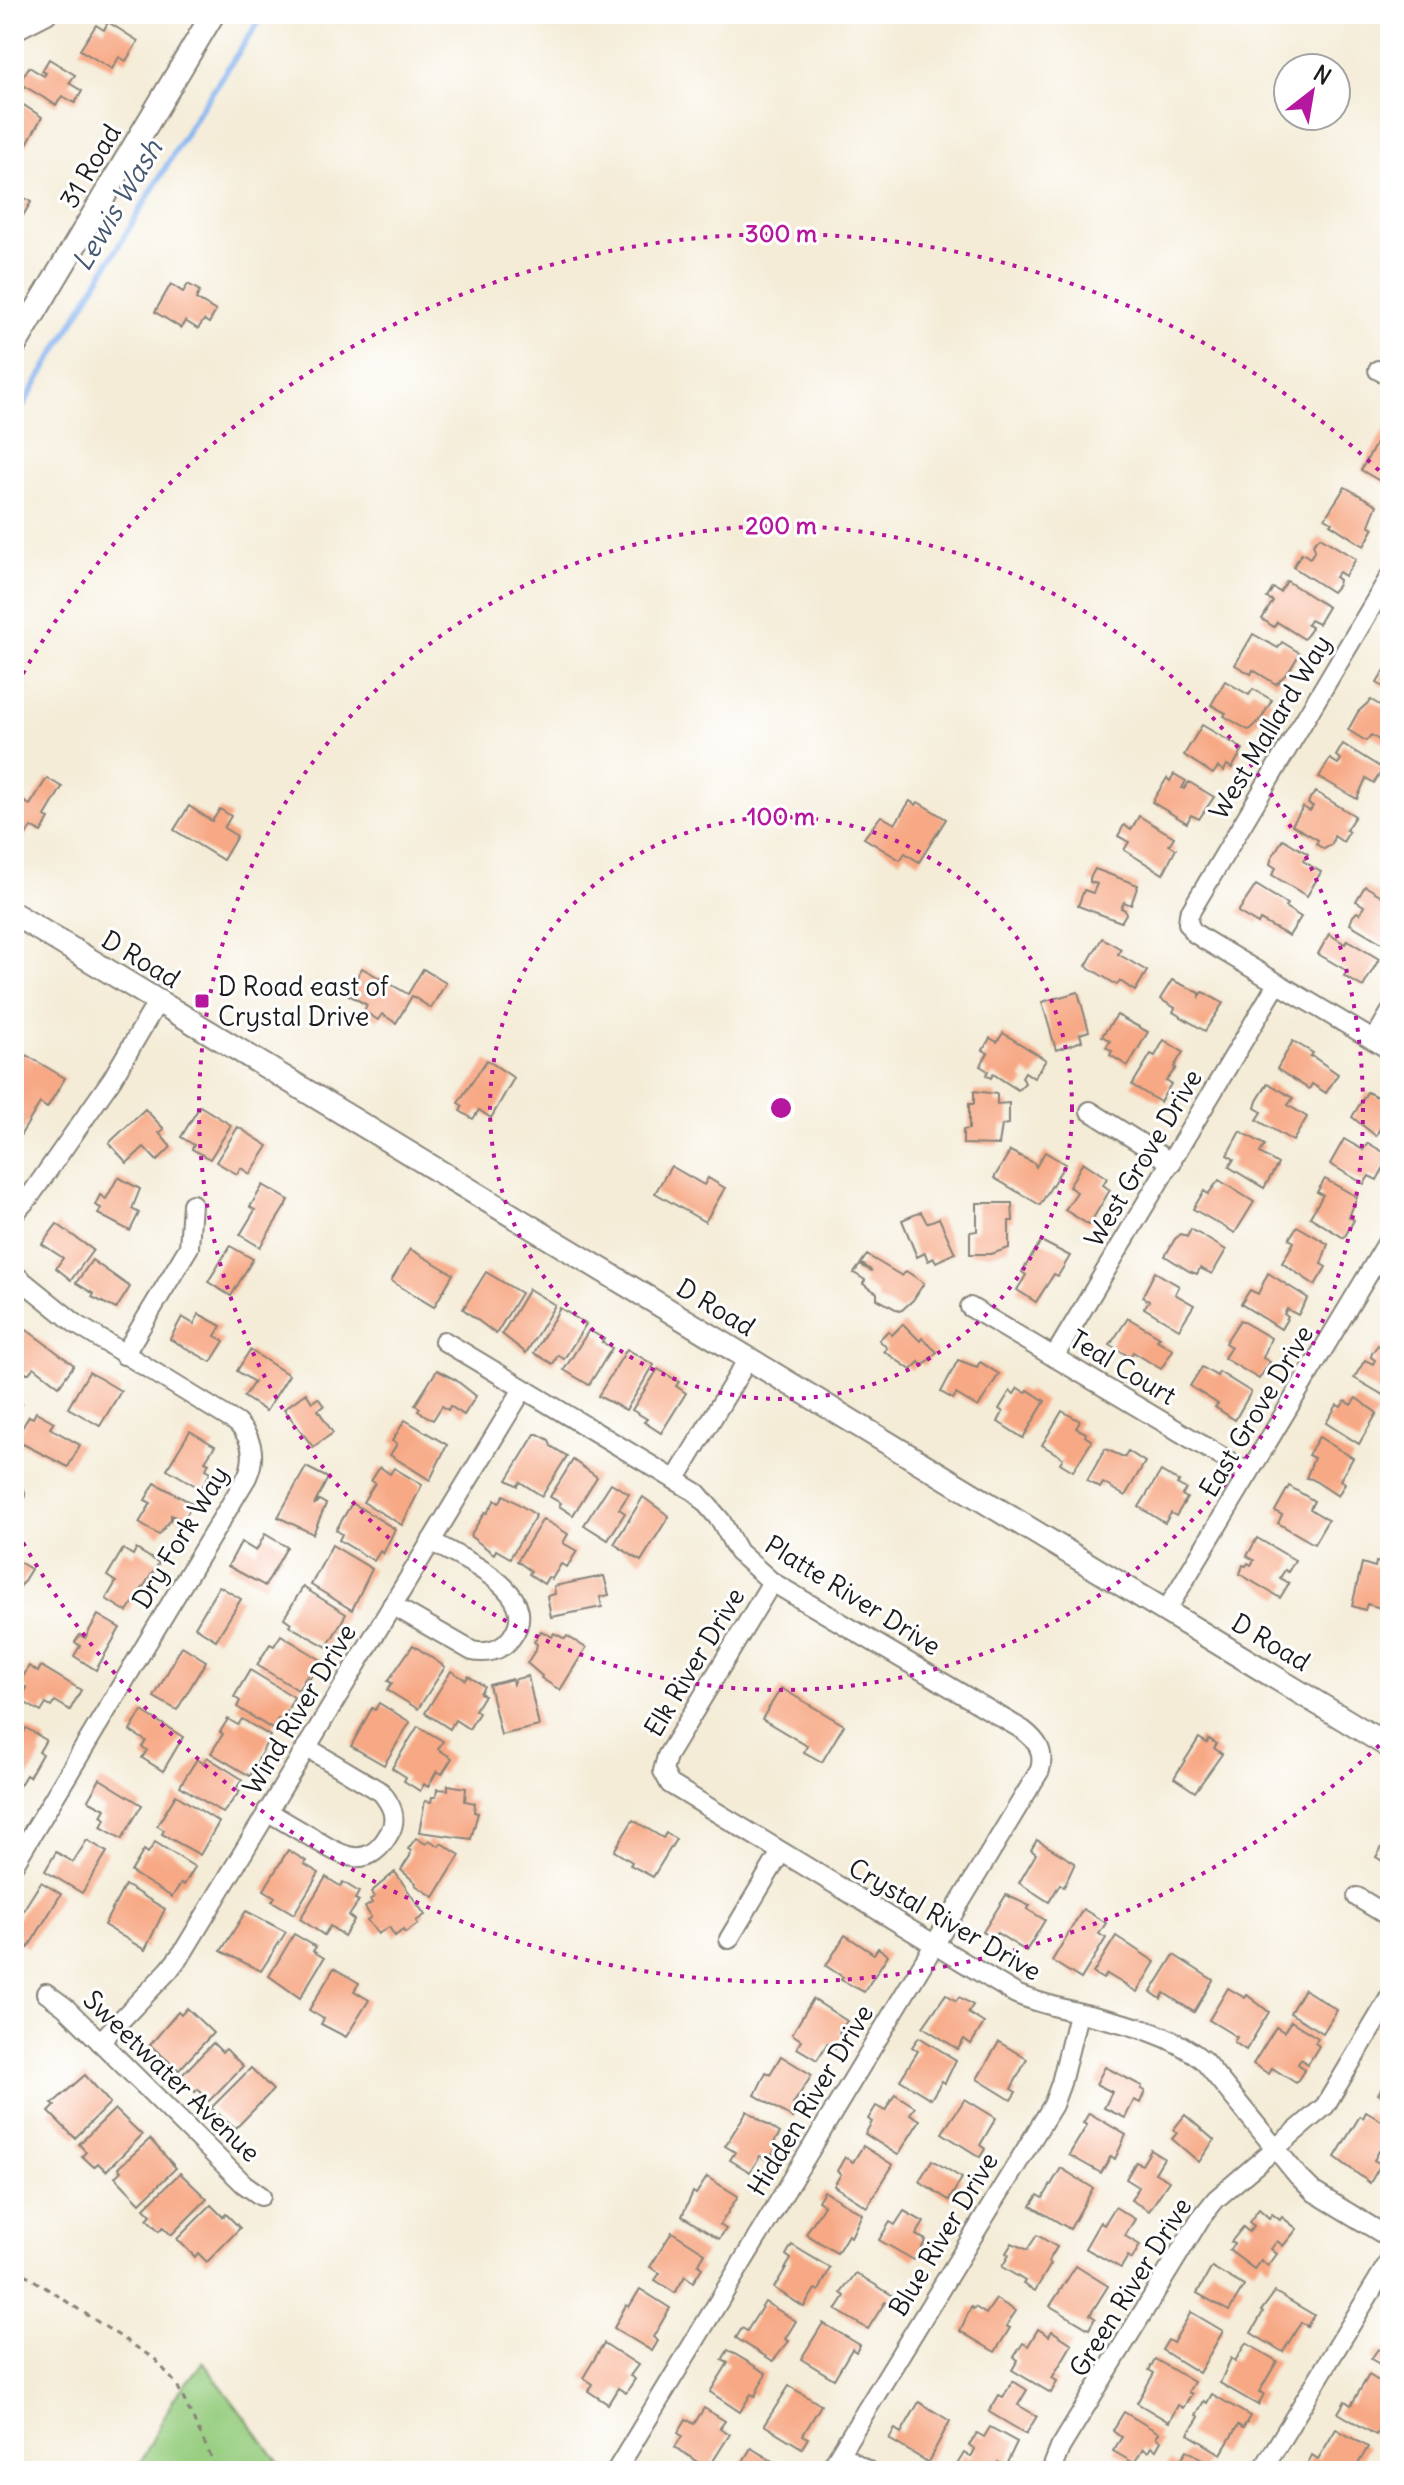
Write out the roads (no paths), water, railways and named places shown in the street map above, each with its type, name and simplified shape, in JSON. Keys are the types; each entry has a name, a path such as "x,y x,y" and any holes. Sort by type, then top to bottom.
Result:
{"street":[{"path":"14,31 47,14"},
{"name":"31 Road","path":"14,347 213,14"},
{"name":"West Mallard Way","path":"1277,984 1193,932 1188,923 1195,904 1390,576"},
{"name":"D Road","path":"14,914 1390,1747"},
{"path":"1277,984 1390,1050"},
{"name":"West Grove Drive","path":"1054,1357 1277,984"},
{"path":"14,1214 112,1079 158,1001"},
{"path":"1374,1040 1390,1013"},
{"path":"1090,1111 1172,1163"},
{"path":"124,1355 189,1247 192,1204"},
{"name":"East Grove Drive","path":"1166,1611 1390,1238"},
{"name":"Dry Fork Way","path":"14,1274 76,1324 237,1423 249,1439 253,1459 251,1468 14,1864"},
{"name":"Teal Court","path":"970,1307 1249,1473"},
{"name":"Platte River Drive","path":"444,1341 697,1493 721,1521 738,1552 772,1582 1023,1730 1035,1740 1042,1754"},
{"path":"675,1480 748,1359"},
{"name":"Wind River Drive","path":"100,2042 183,1952 523,1389"},
{"path":"392,1605 472,1651 481,1653 500,1648 514,1635 518,1606 509,1589 431,1541"},
{"name":"Elk River Drive","path":"663,1771 675,1742 772,1582"},
{"path":"267,1811 342,1856 357,1858 372,1854 386,1838 394,1816 381,1792 306,1747"},
{"name":"Hidden River Drive","path":"616,2471 1040,1770 1042,1754"},
{"name":"Crystal River Drive","path":"663,1771 670,1784 683,1794 1016,1994 1044,2006 1147,2031 1187,2047 1204,2061 1314,2192 1390,2238"},
{"path":"729,1939 781,1852"},
{"path":"1357,1897 1390,1917"},
{"name":"Sweetwater Avenue","path":"46,1993 65,2007 244,2184 261,2196"},
{"name":"Green River Drive","path":"1051,2471 1060,2448 1200,2219 1216,2199 1325,2106 1390,1997"},
{"name":"Blue River Drive","path":"829,2471 1053,2105 1078,2014"},
{"path":"1262,2471 1390,2260"},
{"path":"840,2454 868,2471"}],"waterway":[{"name":"Lewis Wash","path":"14,421 198,113 264,14"}],"place":[{"name":"D Road east of Crystal Drive","path":"202,1001"}]}
